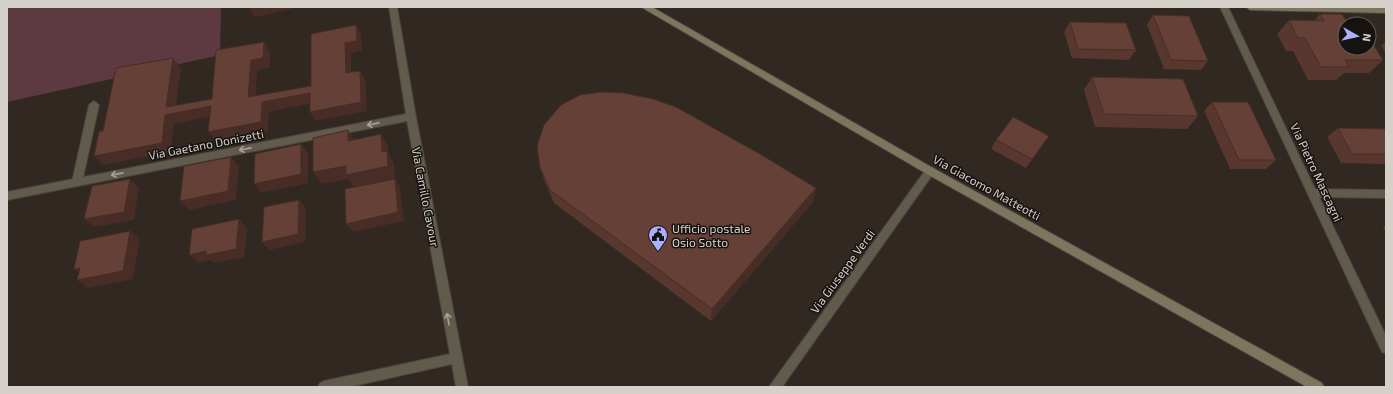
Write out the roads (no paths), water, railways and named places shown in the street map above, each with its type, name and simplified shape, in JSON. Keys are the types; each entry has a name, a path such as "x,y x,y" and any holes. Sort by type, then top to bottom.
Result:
{"street":[{"name":"Via Camillo Cavour","path":"393,7 411,116 462,387"},
{"name":"Via Giacomo Matteotti","path":"645,7 930,171 1318,387"},
{"name":"Via Pietro Mascagni","path":"1224,7 1386,348"},
{"path":"1250,7 1386,10"},
{"path":"77,182 94,105"},
{"name":"Via Gaetano Donizetti","path":"7,196 411,116"},
{"name":"Via Giuseppe Verdi","path":"774,387 930,171"},
{"path":"1313,193 1386,194"},
{"path":"324,387 456,358"}],"place":[{"name":"Ufficio postale Osio Sotto","path":"658,252"}]}
